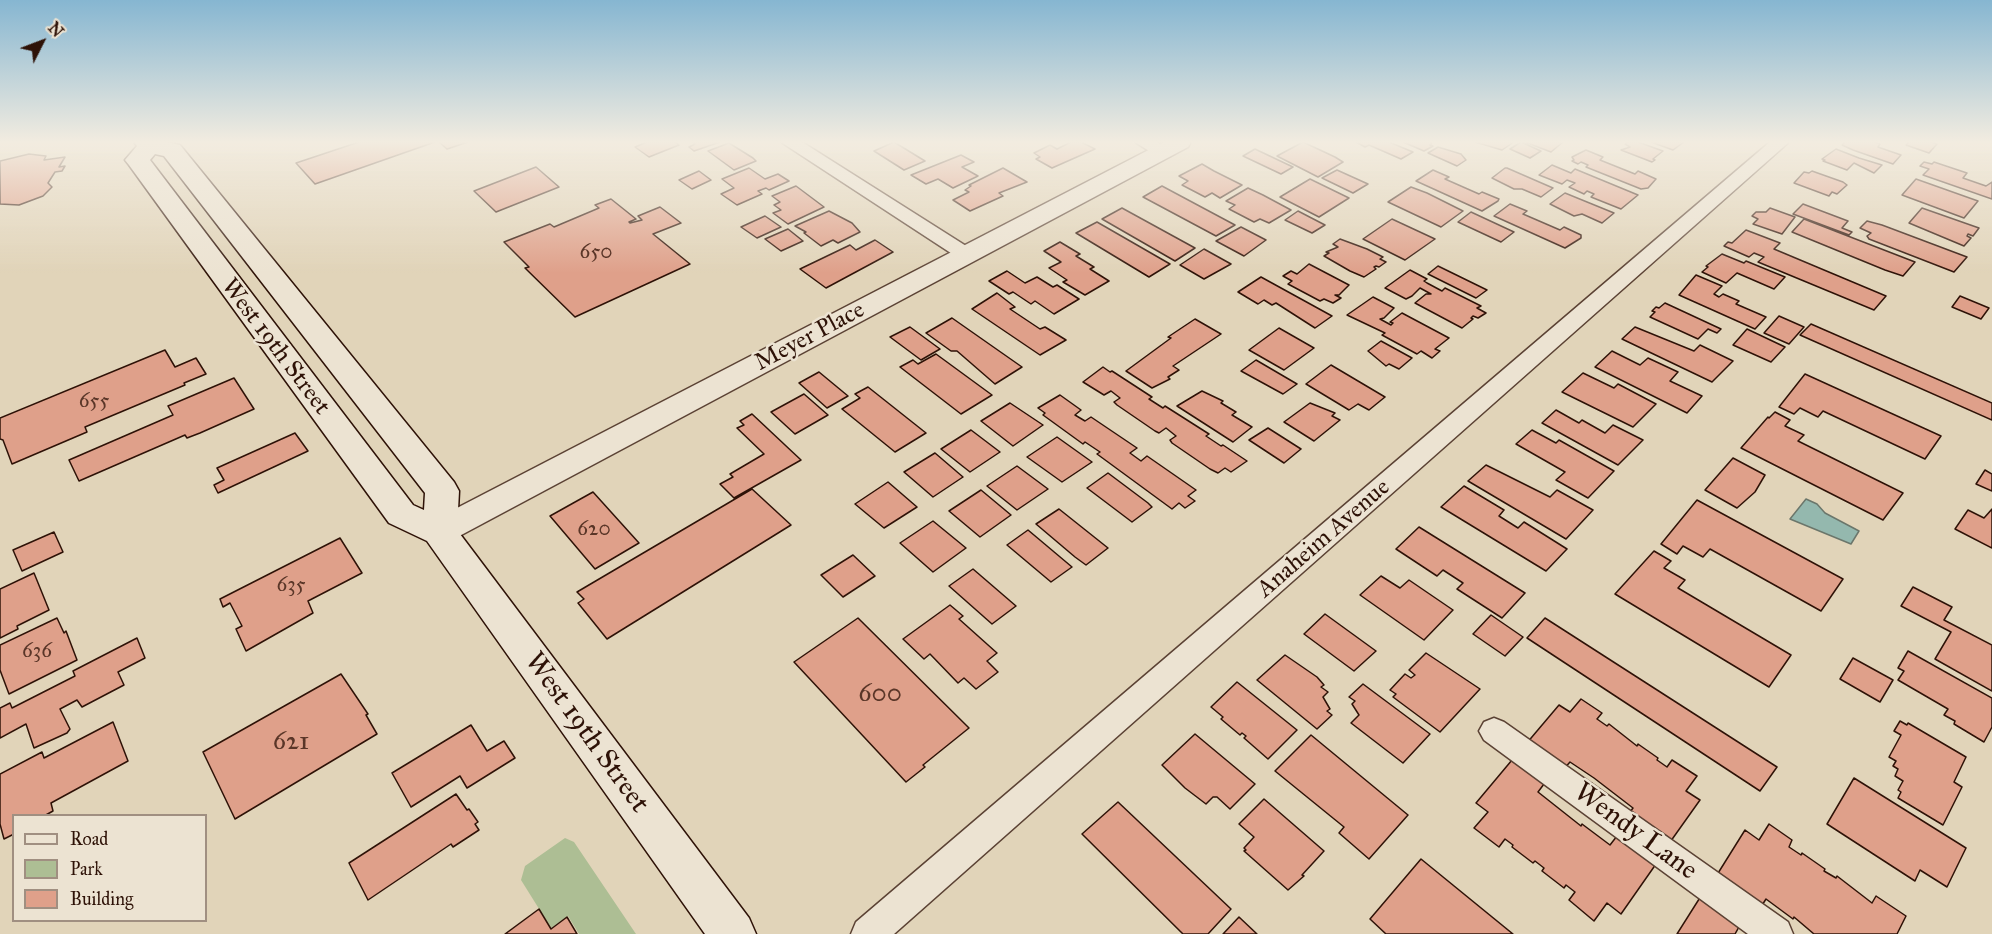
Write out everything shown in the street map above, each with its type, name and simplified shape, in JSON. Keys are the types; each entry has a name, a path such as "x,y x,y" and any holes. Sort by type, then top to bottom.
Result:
{"main road":[{"name":"West 19th Street","path":"156,186 400,514 439,532 733,934"},
{"name":"West 19th Street","path":"200,186 442,491 439,532"}],"street":[{"path":"858,186 967,255"},
{"name":"Meyer Place","path":"439,532 967,255 1090,186"},
{"name":"Anaheim Avenue","path":"868,934 1730,186"},
{"name":"Wendy Lane","path":"1494,731 1776,934"}],"green space":[{"path":"565,838 574,842 636,934 579,934 568,916 551,928 521,880 525,866"}],"water":[{"path":"1806,499 1817,504 1825,513 1859,531 1851,544 1790,519"}],"building":[{"path":"0,186 52,187 43,196 19,205 0,204"},
{"path":"488,186 559,187 496,212 474,191"},
{"path":"731,186 779,186 769,190 766,188 758,191 762,194 737,205 721,194 734,188"},
{"path":"796,186 824,207 788,224 773,213 781,210 774,205 780,202 772,196"},
{"path":"971,186 1018,186 999,193 1003,196 970,211 953,200 969,192 965,190"},
{"path":"1162,186 1235,225 1216,236 1143,197"},
{"path":"1183,186 1241,186 1220,198 1212,193 1205,197"},
{"path":"1299,186 1324,186 1349,198 1319,217 1280,197"},
{"path":"1338,186 1365,186 1353,193"},
{"path":"1426,186 1460,186 1499,199 1482,211"},
{"path":"1507,186 1547,186 1553,188 1541,197 1522,189"},
{"path":"1615,186 1638,195 1621,209 1591,197 1594,194 1587,191 1584,194 1569,187"},
{"path":"1632,186 1650,186 1648,188 1641,189"},
{"path":"1801,186 1846,186 1837,194 1832,192 1829,196"},
{"path":"1910,186 1935,186 1978,201 1964,218 1902,195"},
{"path":"1953,186 1992,186 1992,199"},
{"path":"1411,187 1463,211 1441,227 1388,202"},
{"path":"1248,188 1291,210 1269,223 1260,219 1254,222 1229,209 1235,205 1226,201"},
{"path":"1565,193 1614,213 1602,223 1582,214 1574,216 1550,204"},
{"path":"611,199 636,219 630,223 642,220 638,216 660,207 681,223 653,234 690,264 575,317 525,268 529,267 504,242 550,224 554,227 599,208 595,205"},
{"path":"1510,204 1527,211 1523,214 1560,230 1564,227 1581,235 1581,238 1565,248 1494,216"},
{"path":"1803,204 1848,221 1842,228 1852,232 1849,235 1793,214"},
{"path":"1122,208 1195,248 1175,261 1102,219"},
{"path":"1770,208 1795,217 1782,234 1753,224 1758,219 1752,216 1756,212 1766,212"},
{"path":"1922,208 1979,228 1973,236 1968,234 1967,236 1971,238 1964,246 1909,223"},
{"path":"829,211 852,223 860,232 838,243 833,240 821,246 804,233 806,232 795,226"},
{"path":"1298,211 1325,225 1312,233 1285,220"},
{"path":"1471,212 1514,232 1501,242 1458,222"},
{"path":"765,216 781,227 757,238 741,227"},
{"path":"1392,219 1435,239 1405,260 1363,239"},
{"path":"1804,219 1915,262 1903,276 1885,270 1792,232"},
{"path":"1867,221 1967,257 1954,272 1869,239 1867,236 1871,233 1860,228"},
{"path":"1097,222 1170,264 1149,277 1076,233"},
{"path":"1241,227 1266,240 1244,256 1216,241"},
{"path":"788,229 803,241 781,251 765,239"},
{"path":"1746,230 1780,243 1774,249 1886,296 1874,310 1758,262 1764,257 1754,253 1749,257 1724,246 1728,242 1732,243"},
{"path":"1340,239 1383,257 1380,259 1386,262 1379,267 1374,267 1376,269 1364,277 1350,271 1324,256 1329,253 1326,252 1338,247 1333,244"},
{"path":"875,240 893,252 826,288 800,269 850,245 856,250"},
{"path":"1060,242 1080,254 1076,256 1094,267 1090,269 1109,281 1085,295 1063,282 1067,280 1049,268 1061,262 1044,251"},
{"path":"1204,249 1231,264 1204,279 1180,265"},
{"path":"1722,254 1785,277 1774,289 1737,273 1726,283 1702,272"},
{"path":"1309,264 1349,285 1339,295 1335,295 1341,298 1333,303 1324,299 1320,301 1288,284 1292,281 1283,276 1291,271 1297,274"},
{"path":"1438,266 1487,290 1476,298 1428,274"},
{"path":"1410,270 1427,279 1424,281 1442,291 1445,288 1481,306 1477,308 1486,313 1478,318 1473,316 1471,318 1473,319 1462,328 1415,303 1426,294 1431,294 1420,288 1406,299 1385,288"},
{"path":"1007,271 1025,283 1037,277 1053,287 1057,285 1079,299 1054,314 1035,301 1031,304 1013,292 1009,294 989,281"},
{"path":"1696,275 1722,286 1714,294 1719,297 1723,294 1739,301 1736,304 1766,317 1755,329 1679,295"},
{"path":"1261,277 1332,316 1315,328 1276,303 1272,305 1264,300 1258,304 1238,292"},
{"path":"997,293 1015,307 1010,309 1040,329 1045,327 1066,340 1040,355 972,309"},
{"path":"1960,296 1989,308 1981,319 1952,307"},
{"path":"1373,297 1394,308 1380,319 1391,325 1393,323 1390,322 1402,313 1449,338 1435,349 1440,351 1432,358 1421,351 1417,354 1382,335 1385,333 1347,315"},
{"path":"1665,303 1721,329 1717,333 1708,329 1698,339 1650,317 1656,307 1659,308"},
{"path":"1779,316 1804,327 1789,344 1764,333"},
{"path":"952,318 1022,367 995,384 957,351 951,351 926,333"},
{"path":"1195,319 1221,334 1173,366 1179,370 1168,377 1170,379 1152,388 1126,371 1171,338 1168,337"},
{"path":"1811,324 1992,403 1992,420 1800,335"},
{"path":"910,327 940,349 921,360 890,337"},
{"path":"1635,327 1694,351 1700,345 1733,361 1712,382 1622,339"},
{"path":"1279,328 1314,348 1284,370 1249,350"},
{"path":"1747,329 1785,347 1771,362 1733,345"},
{"path":"1381,341 1412,358 1399,369 1389,364 1386,366 1368,351"},
{"path":"165,350 175,367 196,358 206,374 85,427 87,432 12,464 3,440 0,439 0,418"},
{"path":"1612,351 1640,365 1648,358 1678,372 1670,381 1702,396 1687,413 1595,367"},
{"path":"936,354 992,395 961,414 900,367 913,360 918,364"},
{"path":"1256,360 1297,384 1283,394 1241,371"},
{"path":"1331,365 1385,397 1369,410 1358,404 1349,410 1306,384"},
{"path":"1103,367 1152,397 1149,399 1163,408 1165,406 1209,434 1206,436 1247,461 1231,472 1225,468 1218,473 1210,469 1172,443 1170,440 1176,436 1166,428 1159,433 1155,431 1117,405 1114,402 1120,398 1111,391 1104,395 1083,382"},
{"path":"819,372 848,396 827,408 799,383"},
{"path":"1583,373 1614,388 1618,384 1656,404 1633,427 1562,392"},
{"path":"1805,374 1941,436 1925,459 1823,411 1818,417 1800,408 1794,414 1779,407"},
{"path":"234,378 254,409 187,438 185,435 79,481 69,460 173,415 168,406"},
{"path":"868,387 926,433 895,452 842,409 860,398 855,394"},
{"path":"1202,391 1223,401 1221,403 1236,412 1232,415 1252,427 1233,442 1177,406"},
{"path":"804,394 828,415 795,434 771,412"},
{"path":"1060,395 1081,410 1075,415 1085,421 1091,417 1137,448 1130,453 1141,461 1147,456 1196,490 1188,496 1195,501 1185,508 1179,503 1172,509 1097,454 1100,452 1085,442 1083,444 1043,415 1045,413 1038,408"},
{"path":"1010,403 1043,425 1013,446 981,421"},
{"path":"1310,403 1335,413 1332,416 1340,420 1314,441 1284,422"},
{"path":"1556,410 1579,423 1582,420 1605,433 1613,425 1643,440 1618,465 1542,423"},
{"path":"1775,412 1790,420 1785,426 1804,435 1798,441 1903,493 1883,520 1741,448"},
{"path":"752,414 801,460 734,498 720,484 733,477 730,474 764,454 737,428 744,425 740,421"},
{"path":"1268,428 1301,449 1284,463 1249,440"},
{"path":"971,430 1000,452 970,472 941,449"},
{"path":"1532,430 1556,443 1559,440 1614,471 1588,498 1556,480 1565,472 1516,444"},
{"path":"295,433 308,451 218,493 214,485 224,480 217,468"},
{"path":"1057,437 1092,462 1062,482 1027,457"},
{"path":"935,453 963,477 933,497 904,472"},
{"path":"1733,458 1765,475 1755,492 1737,508 1705,490"},
{"path":"1486,465 1550,497 1557,490 1593,510 1566,539 1468,481"},
{"path":"1017,466 1048,489 1017,510 987,486"},
{"path":"1985,470 1992,474 1992,491 1976,484"},
{"path":"1108,473 1152,507 1132,522 1087,488"},
{"path":"888,482 917,507 884,528 855,504"},
{"path":"1464,486 1504,510 1499,516 1518,528 1524,522 1567,549 1546,571 1441,507"},
{"path":"752,489 791,525 607,639 578,603 584,599 577,592"},
{"path":"981,490 1011,515 980,537 949,511"},
{"path":"593,492 639,543 595,569 550,516"},
{"path":"1697,500 1843,579 1821,611 1710,549 1703,557 1683,546 1677,554 1661,544"},
{"path":"1059,509 1108,548 1086,565 1075,557 1036,524"},
{"path":"1992,509 1992,548 1955,529 1968,510 1984,518"},
{"path":"933,521 966,548 933,572 900,543"},
{"path":"1419,527 1525,593 1502,618 1457,589 1463,583 1443,570 1437,576 1396,549"},
{"path":"1028,530 1072,567 1051,582 1007,545"},
{"path":"54,532 63,552 22,571 13,550"},
{"path":"340,538 362,573 308,601 313,613 246,651 236,629 242,626 230,603 223,607 220,599"},
{"path":"1654,551 1671,561 1664,568 1685,580 1678,588 1791,655 1769,687 1615,594"},
{"path":"853,555 875,576 843,597 821,575"},
{"path":"973,569 1016,606 992,624 949,586"},
{"path":"34,573 49,610 17,626 18,629 0,638 0,589"},
{"path":"1381,576 1400,588 1409,580 1453,610 1424,640 1360,595"},
{"path":"1913,587 1952,607 1944,620 1992,645 1992,691 1935,659 1951,632 1901,606"},
{"path":"950,605 963,616 959,619 997,653 987,661 998,672 976,689 964,678 958,683 930,654 924,659 903,639"},
{"path":"1325,614 1376,651 1354,671 1304,634"},
{"path":"1491,615 1523,637 1505,656 1473,634"},
{"path":"57,618 64,633 66,631 77,660 9,694 0,670 0,645"},
{"path":"858,618 969,728 923,765 925,767 906,782 794,662"},
{"path":"1545,618 1777,767 1760,791 1527,638"},
{"path":"137,638 145,658 118,672 124,685 82,707 77,700 60,709 70,729 67,733 34,748 26,724 0,738 0,708 10,703 12,708 75,676 73,671"},
{"path":"1908,651 1992,698 1992,727 1984,742 1954,724 1955,721 1944,715 1948,709 1898,680 1904,671 1898,668"},
{"path":"1426,653 1480,689 1440,732 1393,697 1396,694 1390,690 1405,674 1411,678 1415,675 1409,670"},
{"path":"1285,655 1317,677 1324,685 1321,687 1328,692 1323,697 1330,709 1327,711 1332,715 1317,729 1257,680"},
{"path":"1853,658 1893,680 1880,702 1840,679"},
{"path":"341,674 368,714 366,715 377,734 235,819 203,752"},
{"path":"1237,682 1297,730 1268,759 1244,738 1246,736 1242,733 1240,735 1211,707"},
{"path":"1363,684 1430,734 1403,763 1351,723 1359,715 1352,704 1355,701 1349,697"},
{"path":"1581,699 1602,713 1597,719 1607,726 1609,724 1637,746 1638,744 1658,758 1657,760 1667,767 1672,760 1697,776 1686,791 1700,800 1668,845 1627,816 1633,808 1594,778 1570,762 1563,770 1526,744 1559,705 1570,712"},
{"path":"1900,721 1907,725 1908,723 1966,757 1954,782 1962,787 1943,825 1898,798 1901,792 1898,790 1903,781 1895,776 1898,769 1893,766 1896,761 1889,757 1901,735 1894,731"},
{"path":"113,722 128,761 51,803 53,811 48,814 12,814 12,835 4,839 0,824 0,774 42,752 44,758"},
{"path":"471,725 487,751 504,741 515,758 467,788 460,776 411,807 392,773"},
{"path":"1195,734 1255,784 1230,809 1217,797 1213,797 1206,804 1185,788 1162,765"},
{"path":"1311,735 1408,815 1369,859 1339,833 1344,827 1275,771"},
{"path":"1512,760 1544,784 1538,792 1581,826 1582,824 1610,845 1617,836 1656,864 1621,914 1607,903 1594,921 1569,900 1575,892 1566,885 1564,888 1542,871 1544,868 1535,861 1533,863 1505,839 1499,847 1474,828 1488,812 1476,803"},
{"path":"1854,778 1966,848 1947,887 1920,870 1915,881 1827,824"},
{"path":"456,794 478,822 475,824 479,830 453,847 451,844 368,900 349,863"},
{"path":"1264,799 1324,851 1302,875 1304,876 1288,890 1244,851 1254,837 1239,824"},
{"path":"1118,802 1231,909 1208,934 1183,934 1082,834"},
{"path":"1769,824 1792,840 1789,847 1801,855 1802,853 1825,869 1824,871 1836,878 1837,876 1872,903 1876,896 1906,916 1897,934 1814,934 1794,917 1793,919 1766,899 1759,910 1715,878 1745,830 1759,840"},
{"path":"1421,859 1513,934 1386,934 1370,919"},
{"path":"1701,896 1740,925 1735,934 1677,934"},
{"path":"539,909 551,929 567,917 577,934 505,934"},
{"path":"1239,917 1257,934 1223,934"}]}
